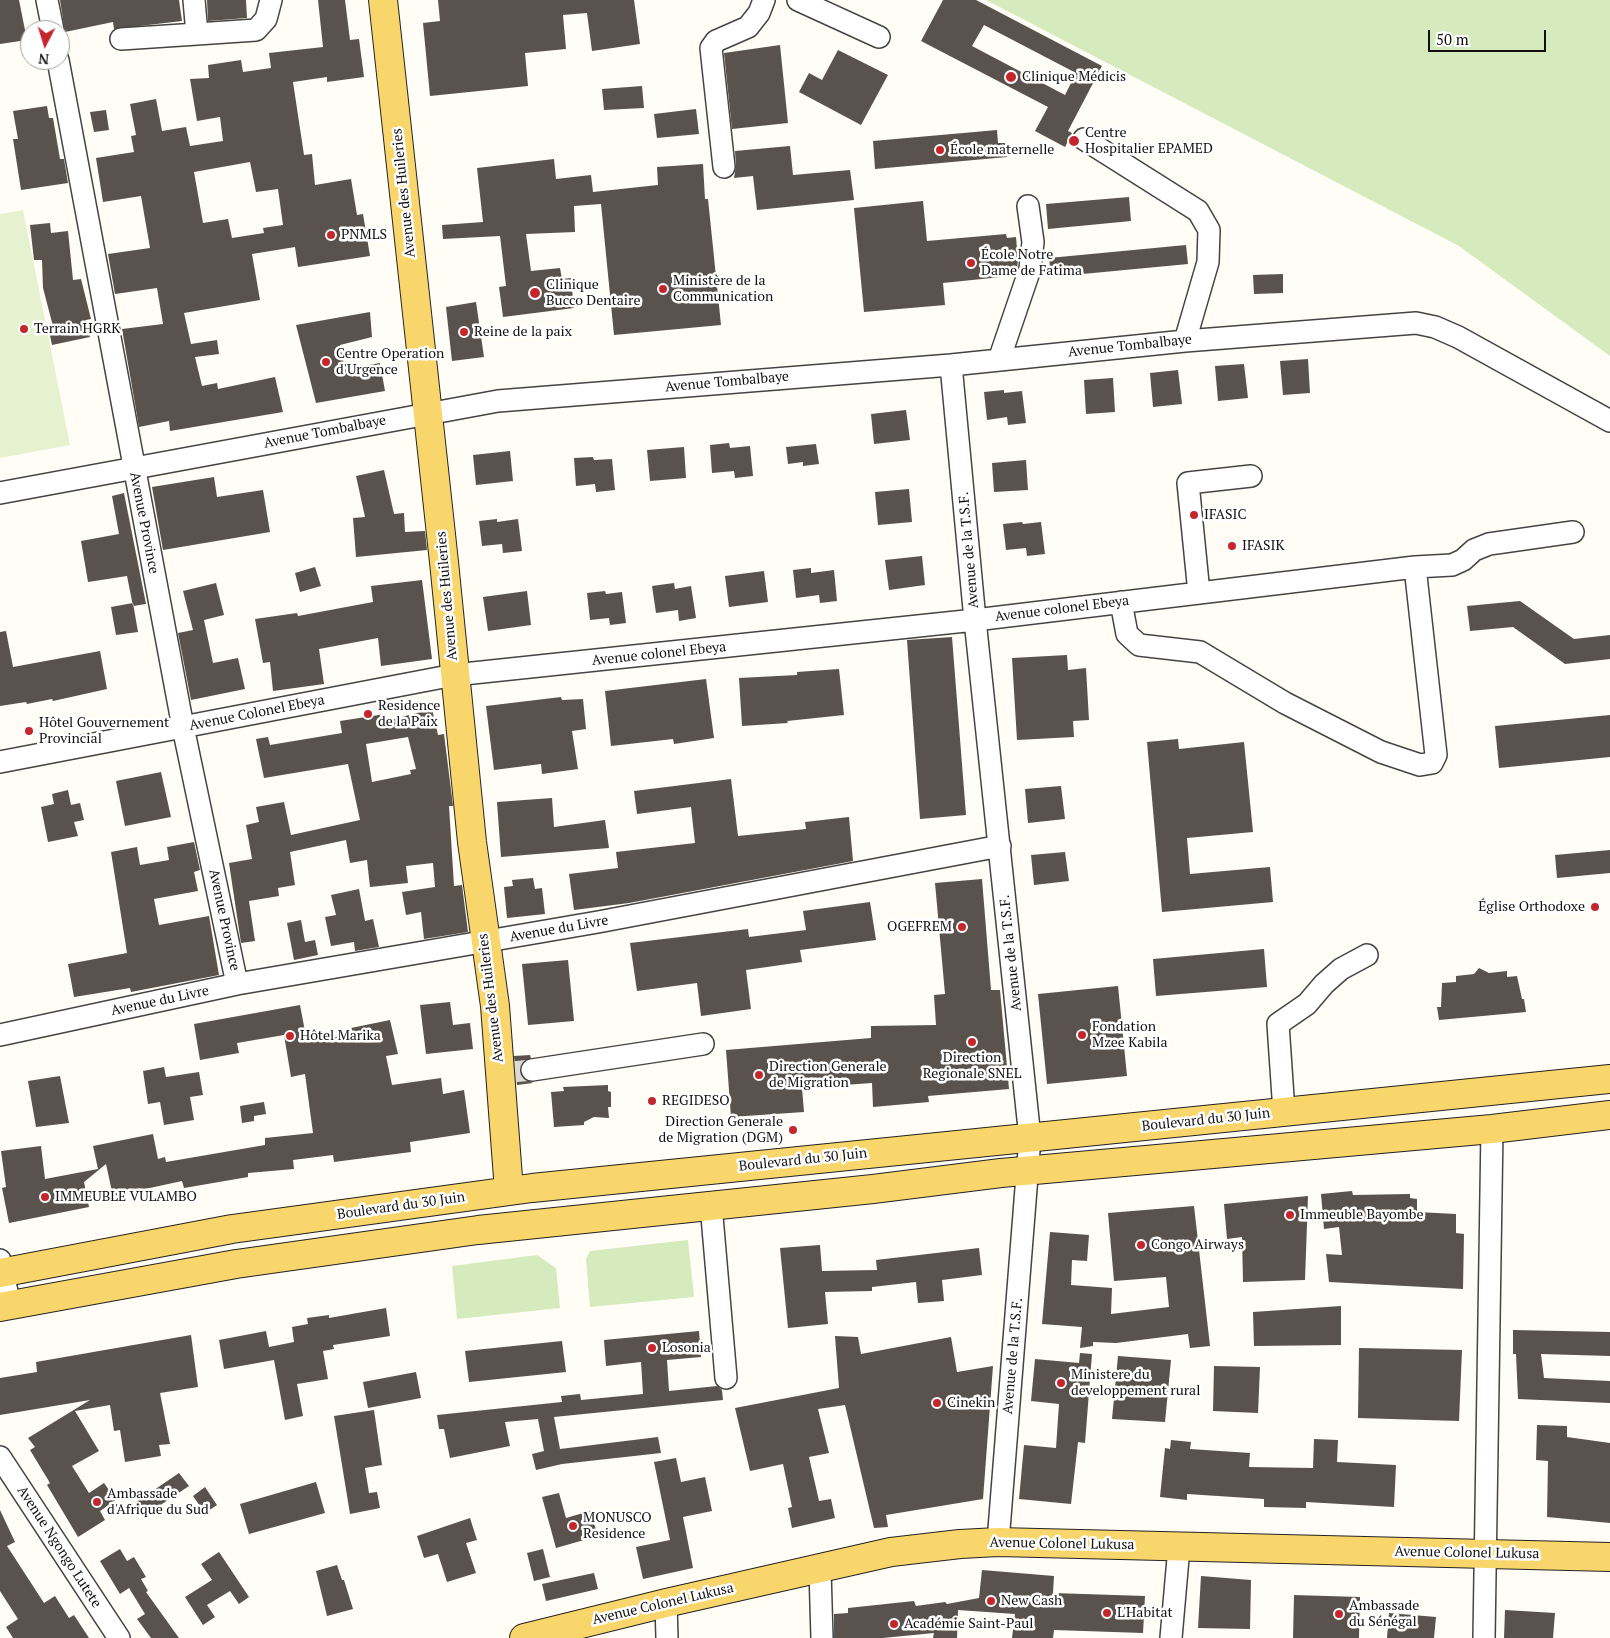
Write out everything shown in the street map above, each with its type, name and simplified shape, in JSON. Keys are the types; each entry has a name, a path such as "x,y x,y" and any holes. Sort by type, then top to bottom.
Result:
{"main road":[{"name":"Avenue des Huileries","path":"383,0 428,412 454,675 485,942 495,1006 515,1071 509,1191"},
{"name":"Boulevard du 30 Juin","path":"1,1268 232,1229 509,1191 1610,1079"},
{"path":"5,1306 236,1264 478,1230 1028,1171 1492,1129 1610,1115"},
{"name":"Avenue Colonel Lukusa","path":"524,1638 666,1603 921,1547 998,1542 1610,1557"}],"street":[{"path":"47,0 51,20"},
{"path":"194,0 197,34"},
{"path":"121,39 256,30 266,19 271,0"},
{"path":"724,167 711,48 716,41 748,27 759,13 764,0"},
{"path":"798,0 879,37"},
{"name":"Avenue Province","path":"60,70 183,727 237,984"},
{"path":"1084,139 1198,211 1209,230 1208,262 1185,341"},
{"path":"999,360 1030,269 1033,242 1028,206"},
{"name":"Avenue Tombalbaye","path":"0,493 428,412 498,401 951,365 1185,341 1416,323 1435,327 1458,337 1610,421"},
{"name":"Avenue de la T.S.F.","path":"951,365 975,620 1030,1138 998,1542"},
{"path":"1199,593 1188,483 1251,476"},
{"name":"Avenue colonel Ebeya","path":"454,675 975,620 1452,564 1463,560 1474,550 1489,544 1573,532"},
{"path":"1121,602 1127,634 1139,644 1200,652 1285,703 1382,752 1420,765 1432,763 1436,755 1415,567"},
{"name":"Avenue Colonel Ebeya","path":"0,762 454,675"},
{"name":"Avenue du Livre","path":"0,1035 237,984 485,942 1000,846"},
{"path":"1284,1112 1278,1024 1308,1004 1324,984 1341,969 1367,955"},
{"path":"515,1071 703,1044"},
{"path":"1484,1638 1492,1129"},
{"path":"711,1205 726,1378"},
{"path":"1,1268 5,1306"},
{"name":"Avenue Ngongo Lutete","path":"0,1457 119,1638"},
{"path":"1170,1638 1179,1547"},
{"path":"820,1570 822,1638"},
{"path":"666,1603 667,1638"}],"green space":[{"path":"986,0 1610,0 1610,356 1459,246"},
{"name":"Terrain HGRK","path":"23,210 70,445 0,458 0,214"},
{"path":"688,1240 694,1297 590,1307 586,1259 590,1251"},
{"path":"537,1255 556,1268 560,1308 457,1319 452,1266"}],"building":[{"path":"0,0 19,0 23,20 20,20 20,41 0,44"},
{"path":"60,0 179,0 182,21 114,29 113,22 70,31 70,20 63,20"},
{"path":"207,0 246,0 247,18 208,21"},
{"path":"318,0 345,0 350,40 359,39 364,77 327,82 327,77 293,82 304,155 312,154 315,185 351,179 357,215 363,214 370,256 298,267 295,247 252,254 260,300 184,313 191,344 217,340 219,354 195,357 202,386 217,383 218,389 275,377 283,412 170,431 169,421 139,427 122,329 163,324 157,288 115,294 108,254 150,248 141,196 103,202 96,158 134,152 131,136 136,135 130,104 156,99 162,131 186,127 190,146 223,141 220,117 197,121 190,79 209,78 208,65 241,60 243,72 271,68 269,53 323,47","holes":["250,162 256,192 278,189 283,225 263,228 264,233 232,238 228,219 203,223 194,172"]},
{"path":"438,0 634,0 640,44 592,51 587,13 563,15 566,49 525,53 528,86 430,96 423,23 440,21"},
{"name":"Clinique Médicis","path":"943,0 976,0 1102,66 1068,131 1072,133 1065,147 1035,131 1048,107 921,41","holes":["984,25 1076,73 1065,95 972,46"]},
{"path":"780,45 788,123 732,129 724,53"},
{"path":"838,50 888,75 861,125 799,92 809,73 822,80"},
{"path":"642,86 644,108 604,110 602,89"},
{"path":"47,106 49,118 53,118 60,159 64,159 68,183 21,190 13,139 18,139 13,111"},
{"path":"696,109 699,134 657,138 654,114"},
{"path":"106,110 109,130 94,132 90,112"},
{"name":"École maternelle","path":"997,130 998,143 1005,143 1007,157 875,169 873,141"},
{"path":"790,146 793,175 850,170 854,200 757,210 753,176 734,178 736,166 735,151"},
{"path":"554,159 556,179 591,175 593,192 658,185 657,167 703,164 705,199 708,199 721,325 614,335 601,204 574,206 575,232 526,234 531,271 560,268 562,279 571,278 574,308 503,317 499,287 506,286 500,236 443,239 442,225 483,222 477,168"},
{"path":"1129,197 1131,221 1048,229 1046,204"},
{"name":"École Notre Dame de Fatima","path":"923,201 927,241 1006,234 1007,238 1016,237 1017,269 1010,270 1011,276 943,283 945,305 864,312 854,208"},
{"path":"50,223 51,233 68,231 73,280 81,279 91,319 86,320 90,337 52,345 49,331 54,330 43,288 42,260 34,260 30,225"},
{"path":"1186,245 1188,264 1051,277 1049,258"},
{"path":"1283,274 1283,293 1254,294 1253,275"},
{"name":"Reine de la paix","path":"476,302 484,357 452,361 446,307"},
{"path":"370,312 372,337 340,345 345,369 380,363 385,391 316,403 296,325"},
{"path":"1308,359 1310,393 1283,395 1280,361"},
{"path":"1244,364 1248,398 1218,401 1215,366"},
{"path":"1178,370 1182,404 1153,407 1150,373"},
{"path":"1113,378 1115,412 1086,414 1084,380"},
{"path":"1004,390 1004,393 1022,391 1026,423 1008,425 1007,417 987,420 984,392"},
{"path":"906,410 910,440 874,444 871,414"},
{"path":"729,443 730,448 750,446 753,476 735,478 734,471 712,473 710,445"},
{"path":"816,444 819,464 803,466 803,462 788,464 786,447"},
{"path":"684,447 686,478 650,481 647,450"},
{"path":"510,451 513,481 476,485 473,455"},
{"path":"593,457 594,460 612,459 615,490 596,492 595,484 576,486 574,458"},
{"path":"1026,460 1028,490 994,492 992,463"},
{"path":"384,470 394,514 404,513 405,532 425,531 427,550 356,557 353,518 365,517 356,476"},
{"path":"214,477 217,497 263,490 270,532 163,550 152,487"},
{"path":"909,489 912,522 878,525 875,492"},
{"path":"124,493 146,604 133,606 127,576 88,582 81,541 119,534 112,496"},
{"path":"497,519 497,522 518,519 522,551 503,553 502,544 482,546 479,521"},
{"path":"1022,522 1023,524 1041,522 1045,554 1027,556 1026,548 1006,550 1003,524"},
{"path":"922,556 925,585 889,590 885,560"},
{"path":"315,567 321,586 300,592 295,573"},
{"path":"811,568 811,573 834,570 837,601 820,603 819,595 796,598 793,570"},
{"path":"764,571 768,602 729,607 725,576"},
{"path":"422,580 432,659 381,666 378,638 319,649 324,684 273,691 270,662 263,663 255,619 297,613 298,616 373,602 371,586"},
{"path":"216,583 224,615 204,620 213,663 238,658 245,689 191,700 178,633 193,630 183,591"},
{"path":"674,583 675,589 691,586 696,618 679,621 678,610 656,613 652,586"},
{"path":"527,591 531,625 488,631 483,597"},
{"path":"605,591 606,594 622,592 626,623 610,625 609,618 590,620 587,593"},
{"path":"1520,601 1574,639 1610,635 1610,659 1565,664 1513,627 1470,631 1467,606"},
{"path":"133,603 138,632 116,635 111,607"},
{"path":"6,631 13,667 100,651 107,689 53,701 52,699 27,704 26,702 0,706 0,632"},
{"path":"952,637 966,815 920,819 907,640"},
{"path":"1067,655 1068,670 1086,668 1089,720 1073,721 1074,737 1017,740 1012,658"},
{"path":"839,669 844,715 787,721 788,723 742,726 739,678 797,675 797,672"},
{"path":"706,679 714,738 674,744 673,739 611,746 605,691"},
{"path":"561,697 562,700 583,699 586,729 572,731 578,769 542,774 541,764 494,770 486,706"},
{"path":"432,709 438,735 444,734 453,806 449,806 454,886 462,885 468,932 424,939 421,912 406,915 402,892 435,887 433,863 406,866 408,883 370,887 367,860 350,863 346,840 290,852 295,885 278,888 279,896 249,901 255,941 241,943 229,863 252,859 246,825 259,822 256,807 284,802 291,835 360,820 348,764 264,778 256,739 268,737 270,745 342,733 340,721 385,714 386,721","holes":["408,737 416,769 410,770 411,774 372,782 366,744"]},
{"path":"1610,715 1610,757 1499,768 1495,726"},
{"path":"1178,739 1179,749 1244,742 1253,832 1187,838 1190,874 1270,867 1273,902 1162,912 1147,742"},
{"path":"161,772 171,817 125,826 116,781"},
{"path":"731,779 738,836 806,829 805,822 849,817 853,861 629,903 574,910 569,874 618,868 616,852 695,843 691,807 637,814 634,791"},
{"path":"1061,786 1065,819 1028,823 1025,789"},
{"path":"68,790 71,805 80,803 84,820 74,822 78,836 48,842 41,807 54,804 52,794"},
{"path":"552,798 554,827 605,820 609,848 501,857 497,802"},
{"path":"194,842 200,870 194,872 198,891 154,899 159,925 209,916 219,975 131,992 130,988 74,997 68,964 127,953 111,852 137,847 140,865 169,860 167,847"},
{"path":"1610,850 1610,873 1557,878 1555,855"},
{"path":"1065,852 1069,881 1034,885 1031,855"},
{"path":"533,878 535,889 542,888 545,914 507,918 504,887 513,886 512,880"},
{"path":"982,879 991,990 1000,990 1009,1089 928,1096 929,1102 873,1107 872,1083 802,1088 804,1112 731,1117 726,1050 871,1038 871,1026 936,1025 934,995 945,994 935,883"},
{"path":"359,889 365,921 373,919 379,947 355,951 354,942 331,946 325,917 336,915 331,895"},
{"path":"870,902 876,940 800,950 802,962 746,970 751,1009 701,1016 697,983 637,991 630,943 748,929 749,937 806,930 803,911"},
{"path":"301,920 305,942 315,940 318,955 294,960 287,923"},
{"path":"1264,949 1267,987 1156,996 1153,959"},
{"path":"568,960 574,1021 528,1025 522,964"},
{"path":"1479,968 1489,973 1507,971 1507,977 1517,976 1526,1012 1439,1020 1437,1007 1441,1007 1442,983 1456,982 1456,976 1474,974"},
{"name":"Fondation Mzee Kabila","path":"1118,986 1127,1076 1047,1084 1038,994"},
{"path":"450,1002 453,1025 470,1023 473,1049 426,1054 420,1005"},
{"path":"300,1005 307,1042 352,1034 351,1028 390,1020 398,1054 386,1056 392,1085 441,1078 443,1094 464,1090 470,1133 410,1142 411,1152 334,1162 333,1155 293,1160 294,1169 248,1173 248,1177 184,1188 182,1181 113,1196 106,1164 84,1182 89,1207 9,1223 2,1188 6,1187 1,1151 41,1146 45,1179 98,1169 93,1146 153,1134 158,1159 165,1157 166,1162 265,1145 265,1138 313,1133 305,1074 291,1077 284,1035 237,1043 239,1053 200,1060 194,1024"},
{"path":"530,1055 531,1058 521,1065 520,1071 523,1078 533,1083 517,1085 514,1056"},
{"path":"164,1067 166,1077 199,1072 203,1095 190,1097 194,1120 164,1125 160,1102 148,1104 143,1071"},
{"path":"60,1076 69,1123 36,1127 28,1081"},
{"path":"608,1085 608,1091 611,1092 611,1107 608,1107 609,1118 594,1117 584,1122 584,1125 554,1127 551,1092 564,1091 563,1087"},
{"path":"264,1102 266,1114 254,1116 254,1121 242,1123 240,1106"},
{"path":"1352,1191 1353,1195 1410,1194 1410,1198 1417,1199 1417,1212 1456,1214 1456,1233 1464,1234 1463,1289 1329,1282 1326,1254 1342,1255 1339,1227 1324,1229 1321,1194"},
{"path":"1308,1196 1305,1280 1243,1282 1242,1237 1227,1239 1224,1204"},
{"path":"1194,1206 1210,1346 1190,1348 1188,1334 1116,1343 1093,1342 1093,1346 1080,1348 1082,1327 1042,1324 1050,1232 1089,1235 1087,1261 1072,1260 1071,1285 1112,1288 1111,1314 1169,1307 1166,1277 1114,1281 1108,1213"},
{"path":"820,1245 822,1271 877,1270 876,1260 979,1248 982,1275 942,1280 944,1301 918,1303 916,1282 872,1287 872,1291 825,1292 828,1324 788,1328 780,1248"},
{"path":"1341,1306 1341,1345 1254,1346 1253,1312"},
{"path":"386,1308 390,1336 333,1345 334,1349 323,1351 328,1379 297,1384 303,1416 285,1420 274,1360 224,1369 219,1340 266,1331 269,1347 294,1342 292,1327 308,1324 307,1318 329,1315 329,1318"},
{"path":"1513,1330 1610,1332 1610,1356 1541,1354 1544,1378 1610,1381 1610,1403 1518,1399 1516,1354 1513,1354"},
{"path":"699,1331 701,1357 667,1360 669,1391 717,1386 722,1390 723,1400 554,1417 560,1449 658,1437 661,1453 562,1464 536,1470 532,1454 544,1451 538,1419 505,1422 510,1446 450,1458 444,1429 439,1429 437,1415 562,1402 561,1396 580,1394 581,1400 643,1394 641,1362 606,1366 604,1340"},
{"path":"191,1335 198,1387 160,1393 170,1444 159,1445 161,1456 125,1462 120,1430 114,1431 110,1405 75,1411 99,1451 72,1466 89,1493 104,1483 116,1500 100,1511 105,1520 78,1537 47,1485 50,1483 30,1450 35,1447 28,1438 90,1400 0,1415 0,1378 37,1372 36,1362"},
{"path":"835,1336 858,1337 861,1354 951,1337 957,1372 993,1366 983,1499 886,1515 888,1527 874,1528 845,1405 818,1409 829,1453 809,1457 819,1501 831,1499 835,1518 792,1528 788,1508 792,1507 783,1464 750,1471 735,1408 839,1388"},
{"path":"562,1341 566,1372 469,1382 465,1351"},
{"path":"1359,1348 1462,1350 1459,1421 1358,1418"},
{"path":"1080,1353 1092,1354 1085,1443 1078,1442 1071,1504 1019,1499 1024,1445 1056,1448 1059,1404 1031,1401 1035,1359 1079,1363"},
{"path":"1118,1356 1171,1360 1165,1422 1112,1419"},
{"path":"1214,1366 1260,1367 1258,1413 1213,1411"},
{"path":"416,1372 421,1398 368,1408 363,1382"},
{"path":"374,1410 382,1465 365,1468 369,1493 377,1492 380,1508 350,1514 334,1416"},
{"path":"1537,1425 1567,1426 1567,1437 1610,1443 1610,1523 1547,1517 1548,1461 1536,1460"},
{"path":"1314,1439 1338,1440 1337,1462 1396,1465 1394,1507 1306,1502 1306,1508 1264,1507 1264,1499 1187,1494 1187,1500 1160,1497 1165,1448 1170,1449 1171,1440 1191,1442 1190,1449 1250,1453 1249,1467 1313,1468"},
{"path":"676,1458 681,1482 705,1477 712,1511 683,1517 693,1568 643,1579 636,1547 670,1540 654,1462"},
{"path":"179,1473 189,1486 144,1516 135,1503"},
{"path":"316,1482 325,1513 249,1534 240,1504"},
{"path":"205,1487 217,1505 205,1513 193,1496"},
{"path":"559,1493 566,1518 590,1511 598,1536 556,1548 542,1497"},
{"path":"0,1510 15,1542 7,1546 44,1603 55,1596 69,1618 74,1615 89,1638 13,1638 6,1627 18,1619 0,1591"},
{"path":"470,1518 477,1540 466,1543 476,1573 447,1582 438,1554 424,1558 417,1536"},
{"path":"120,1549 127,1561 134,1557 146,1577 141,1579 148,1591 146,1592 179,1638 151,1638 137,1619 145,1614 129,1588 120,1594 100,1561"},
{"path":"543,1549 550,1577 534,1581 527,1553"},
{"path":"219,1552 249,1597 239,1604 230,1591 207,1605 215,1617 203,1625 185,1597 212,1580 201,1564"},
{"path":"337,1565 353,1609 327,1616 316,1571"},
{"path":"982,1570 1054,1576 1053,1593 1145,1596 1143,1633 1054,1630 1053,1638 1012,1638 1015,1614 958,1610 957,1638 933,1638 934,1633 883,1638 834,1638 834,1614 848,1613 848,1608 914,1601 916,1606 945,1602 947,1604 979,1598"},
{"path":"594,1573 598,1589 546,1601 542,1584"},
{"path":"1201,1576 1251,1580 1250,1629 1198,1628"},
{"path":"1294,1595 1360,1597 1359,1638 1293,1638"},
{"path":"1505,1610 1555,1613 1553,1638 1504,1638"},
{"path":"1389,1613 1436,1617 1434,1638 1387,1638"}],"tunnel":[{"path":"512,1072 532,1070"}],"place":[{"name":"Clinique Médicis","path":"1011,77"},
{"name":"Centre Hospitalier EPAMED","path":"1074,141"},
{"name":"École maternelle","path":"940,150"},
{"name":"PNMLS","path":"331,235"},
{"name":"École Notre Dame de Fatima","path":"971,263"},
{"name":"Ministère de la Communication","path":"663,289"},
{"name":"Clinique Bucco Dentaire","path":"535,293"},
{"name":"Terrain HGRK","path":"24,329"},
{"name":"Reine de la paix","path":"464,332"},
{"name":"Centre Operation d'Urgence","path":"326,362"},
{"name":"IFASIC","path":"1194,515"},
{"name":"IFASIK","path":"1232,546"},
{"name":"Residence de la Paix","path":"368,714"},
{"name":"Hôtel Gouvernement Provincial","path":"29,731"},
{"name":"Église Orthodoxe","path":"1595,907"},
{"name":"OGEFREM","path":"962,927"},
{"name":"Fondation Mzee Kabila","path":"1082,1035"},
{"name":"Hôtel Marika","path":"290,1036"},
{"name":"Direction Regionale SNEL","path":"972,1042"},
{"name":"Direction Generale de Migration","path":"759,1075"},
{"name":"REGIDESO","path":"652,1101"},
{"name":"Direction Generale de Migration (DGM)","path":"793,1130"},
{"name":"IMMEUBLE VULAMBO","path":"45,1197"},
{"name":"Immeuble Bayombe","path":"1290,1215"},
{"name":"Congo Airways","path":"1141,1245"},
{"name":"Losonia","path":"652,1348"},
{"name":"Ministere du developpement rural","path":"1061,1383"},
{"name":"Cinekin","path":"937,1403"},
{"name":"Ambassade d'Afrique du Sud","path":"97,1502"},
{"name":"MONUSCO Residence","path":"573,1526"},
{"name":"New Cash","path":"991,1601"},
{"name":"L'Habitat","path":"1107,1613"},
{"name":"Ambassade du Sénégal","path":"1339,1614"},
{"name":"Académie Saint-Paul","path":"894,1624"}]}
